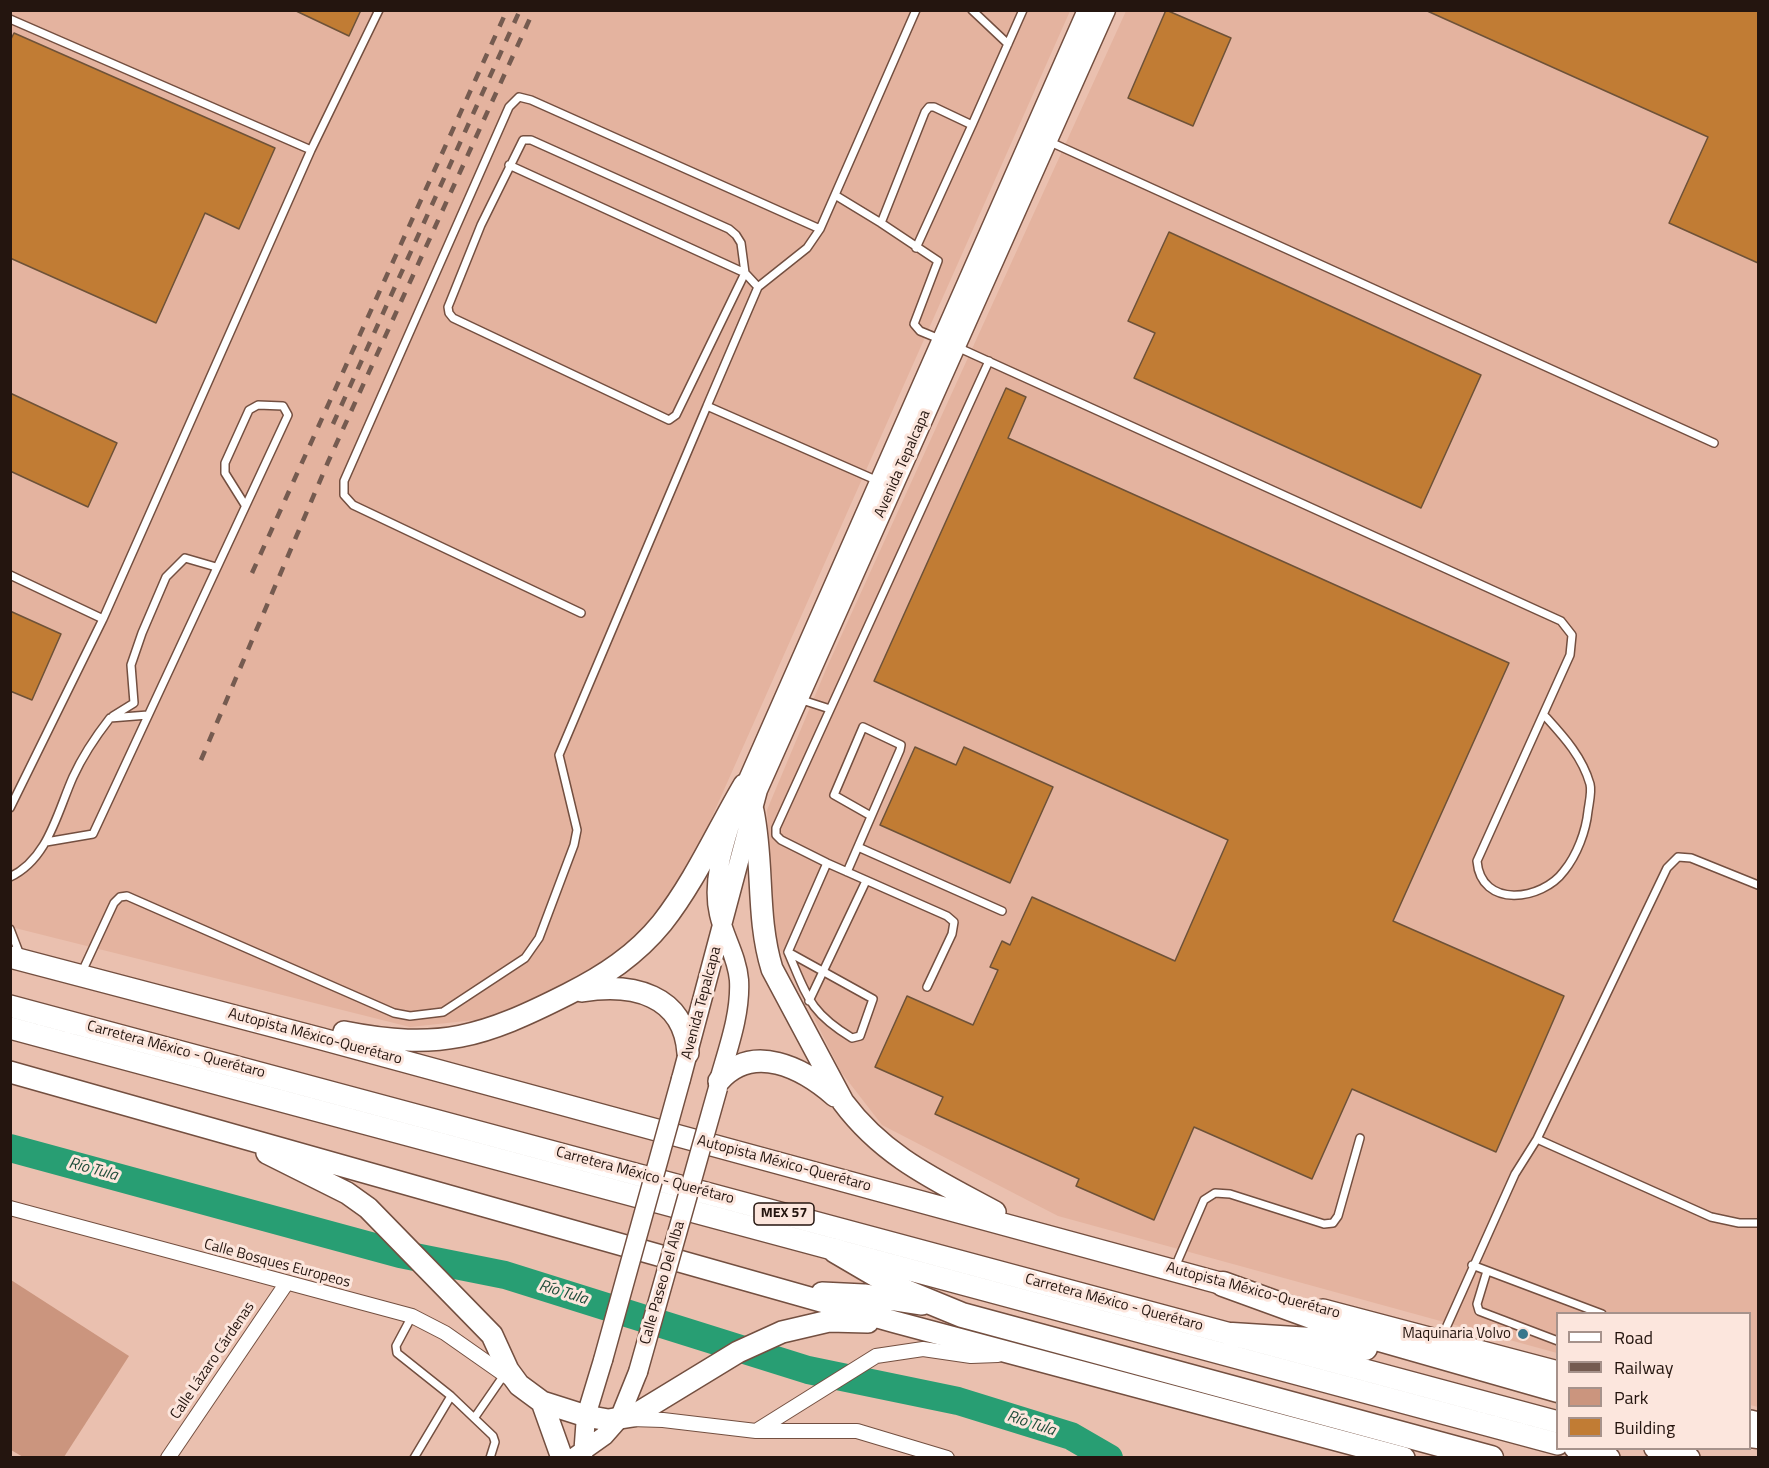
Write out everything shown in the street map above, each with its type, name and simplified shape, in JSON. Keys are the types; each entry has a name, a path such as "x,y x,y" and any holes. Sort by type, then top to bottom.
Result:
{"highway":[{"path":"836,1251 888,1283 953,1311 1491,1458"},
{"path":"1223,1284 1355,1332 1556,1390"},
{"path":"1232,1335 1335,1343 1471,1367"}],"main road":[{"name":"Avenida Tepalcapa","path":"1040,138 1087,10"},
{"name":"Avenida Tepalcapa","path":"586,1416 681,1079 758,790 799,699 948,343 1040,138 1106,10"},
{"name":"Avenida Tepalcapa","path":"718,1085 737,1013 739,982 736,959 723,926 717,899 719,872 730,826 744,785 878,481 948,343"},
{"path":"229,1014 291,1020 365,1036 435,1040 469,1036 511,1023 567,995 620,964 660,925 685,890 744,785"},
{"path":"753,812 759,849 760,915 766,950 772,969 843,1102 872,1136 904,1162 1024,1229"},
{"name":"Autopista México-Querétaro","path":"16,959 229,1014 1223,1284 1556,1372"},
{"path":"567,995 613,988 652,996 667,1006 680,1022 685,1032 688,1053"},
{"name":"Carretera México - Querétaro","path":"10,1006 1556,1422"},
{"name":"Carretera México - Querétaro","path":"10,1028 1556,1444"},
{"path":"718,1085 741,1064 757,1060 773,1061 815,1081 843,1102"},
{"path":"10,1072 215,1128 895,1322 1404,1458"},
{"name":"Calle Paseo Del Alba","path":"580,1455 604,1436 619,1419 638,1372 718,1085"},
{"path":"215,1128 347,1193 377,1217 492,1335 512,1380 542,1402 586,1416 619,1419 639,1413 738,1352 782,1332 829,1322 895,1322"},
{"path":"788,1292 864,1295 953,1311"},
{"path":"542,1402 562,1458"},
{"path":"580,1455 586,1416"},
{"path":"1579,1450 1609,1458"},
{"path":"1659,1450 1689,1458"}],"street":[{"name":"Calle Bosques Europeos","path":"10,1208 412,1316 445,1333 512,1380"},
{"name":"Calle Lázaro Cárdenas","path":"168,1458 286,1284"},
{"path":"756,1431 786,1410 876,1356 923,1349 970,1356 1012,1354"},
{"path":"619,1419 663,1420 756,1431 857,1431 947,1458"}],"lane":[{"path":"13,10 10,17 310,150"},
{"path":"10,808 103,620 310,150 379,10"},
{"path":"80,976 114,903 120,897 127,896 394,1013 410,1016 443,1012 525,958 549,918 577,830 559,755 758,287 807,248 820,229 916,10"},
{"path":"972,10 1008,44"},
{"path":"916,248 1023,10"},
{"path":"581,613 353,505 344,495 344,481 509,107 519,97 531,100 820,229"},
{"path":"881,223 929,107 972,125"},
{"path":"1040,138 1714,443"},
{"path":"523,140 531,140 736,235 741,243 745,273 676,415 669,420 453,318 449,314 448,307 481,225 509,165 523,140"},
{"path":"509,165 745,273 758,287"},
{"path":"835,195 938,261 914,324 920,331 1561,621 1572,634 1570,655 1477,861 1479,876 1490,890 1515,896 1538,890 1563,873 1579,845 1587,816 1591,786 1581,762 1568,740 1544,715"},
{"path":"927,987 952,934 954,922 947,916 827,864 781,840 776,835 776,828 988,361"},
{"path":"46,842 93,834 288,415 284,406 258,405 249,410 225,463 225,473 245,505"},
{"path":"707,406 878,481"},
{"path":"10,878 25,870 46,842 74,775 93,739 110,718 134,704 131,665 166,577 185,558 216,567"},
{"path":"10,575 103,620"},
{"path":"799,699 830,709"},
{"path":"110,718 148,715"},
{"path":"847,872 858,847 901,745 863,727 834,795 871,816"},
{"path":"858,847 1002,911"},
{"path":"1440,1341 1472,1265 1515,1174 1538,1139 1667,868 1678,857 1691,858 1758,885"},
{"path":"788,952 873,999 860,1036 852,1038 826,1022 809,1001 788,952 827,864"},
{"path":"809,1001 866,881"},
{"path":"10,929 16,959"},
{"path":"1174,1270 1204,1200 1215,1193 1230,1194 1324,1224 1333,1223 1338,1216 1360,1138"},
{"path":"1538,1139 1711,1217 1739,1223 1758,1223"},
{"path":"1472,1265 1597,1312"},
{"path":"1487,1271 1477,1304 1479,1311 1556,1341"},
{"path":"412,1316 396,1346 398,1353 451,1396 493,1436 495,1442 490,1458"},
{"path":"475,1417 512,1380"},
{"path":"414,1458 451,1396"}],"shaded area":[{"path":"10,11 1070,11 699,846 659,910 631,945 512,1016 410,1027 11,927"},
{"path":"1126,11 1758,11 1758,1407 1751,1405 1751,1312 1556,1312 1556,1353 1058,1216 882,1125 841,1072 775,940 767,810 827,667"}],"green space":[{"path":"11,1280 129,1356 64,1457 23,1457 11,1450"}],"building":[{"path":"294,10 361,10 349,36"},
{"path":"1166,10 1231,38 1193,126 1128,98"},
{"path":"1425,10 1758,10 1758,263 1669,223 1708,137"},
{"path":"14,33 275,148 239,229 205,213 156,323 10,258 10,41"},
{"path":"1169,232 1481,375 1421,508 1134,378 1155,333 1128,321"},
{"path":"1006,388 1026,397 1008,438 1509,663 1393,921 1564,996 1496,1152 1352,1089 1312,1179 1194,1127 1154,1220 1076,1186 1079,1179 935,1114 943,1097 875,1067 907,996 973,1025 998,970 990,967 1002,941 1010,945 1032,897 1175,961 1228,840 874,681"},
{"path":"10,393 117,443 88,507 10,471"},
{"path":"10,611 61,634 32,700 10,691"},
{"path":"915,747 956,765 964,747 1053,787 1010,883 880,825"}],"waterway":[{"name":"Río Tula","path":"10,1148 400,1254 505,1275 808,1370 958,1401 1071,1436 1109,1458"}],"railway":[{"path":"252,573 507,10"},
{"path":"333,424 520,10"},
{"path":"201,760 328,462 532,14"}],"place":[{"name":"Maquinaria Volvo","path":"1523,1334"}]}
